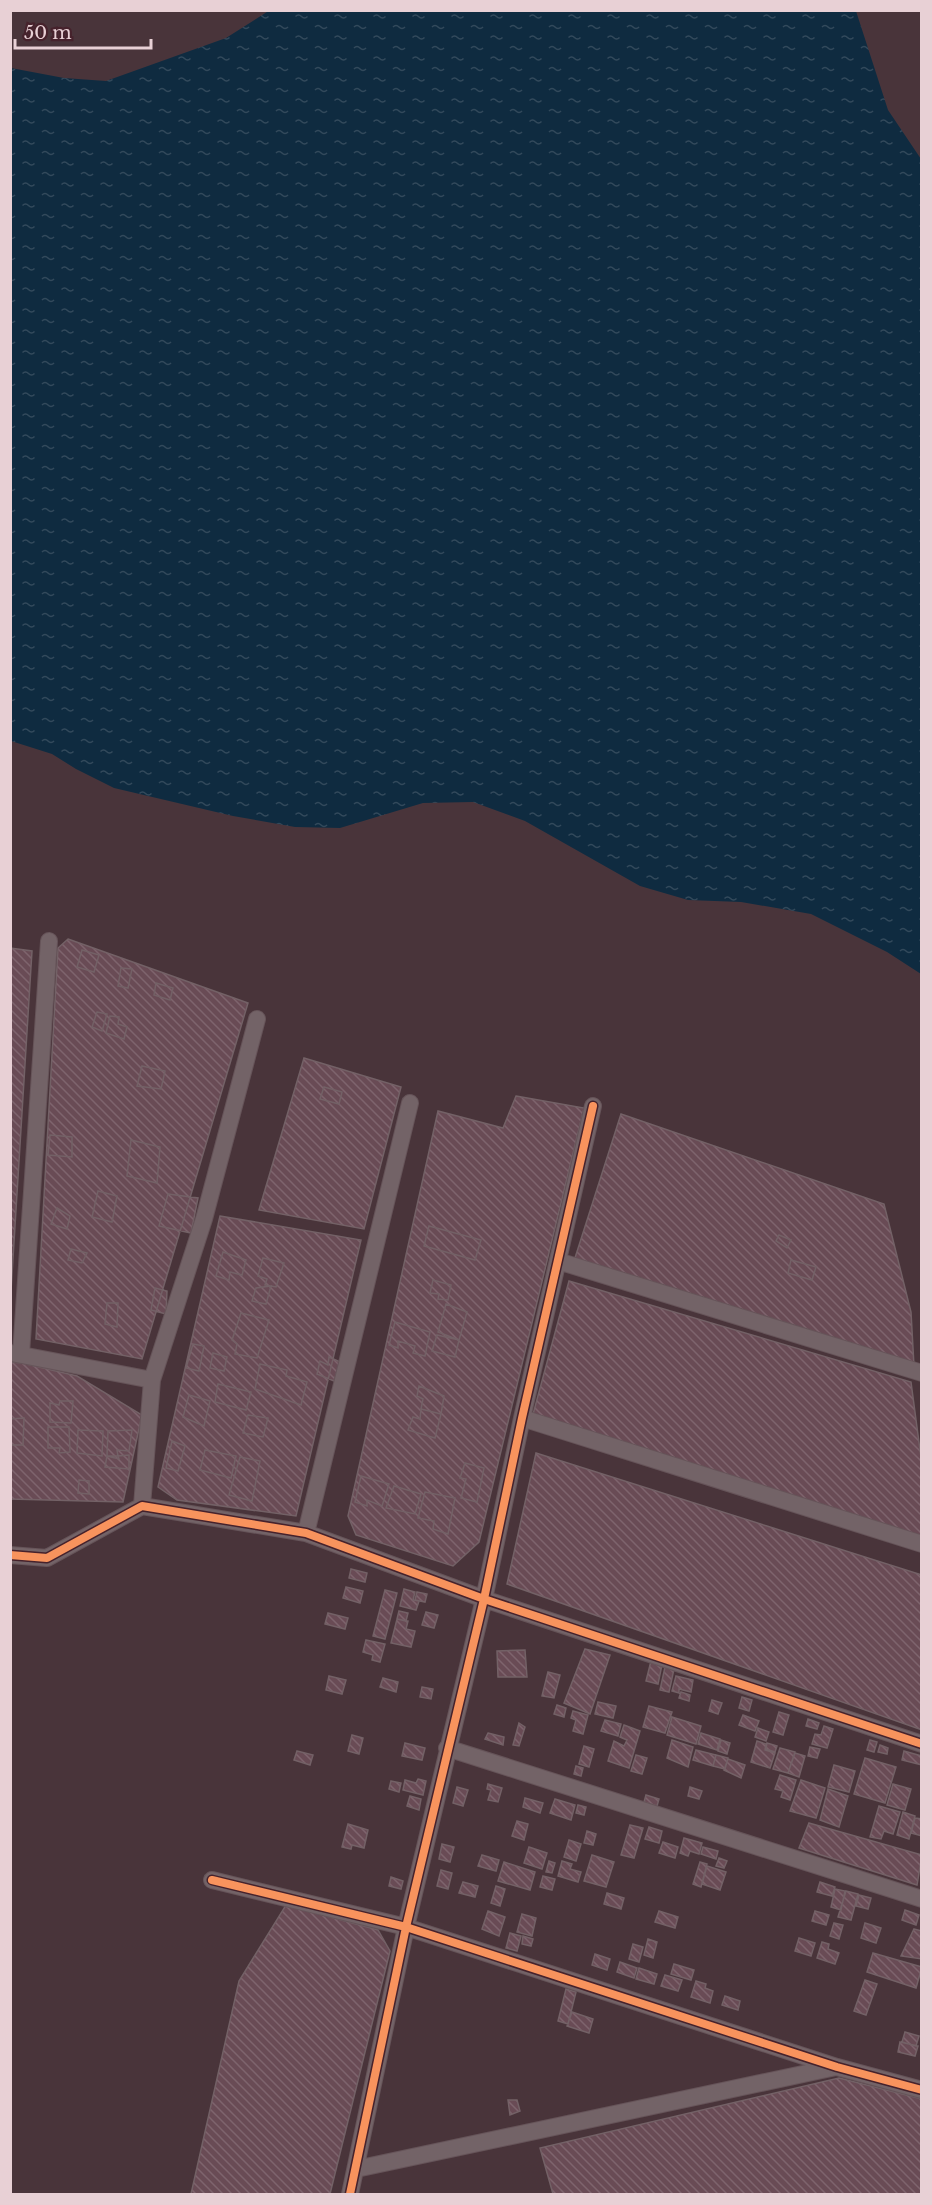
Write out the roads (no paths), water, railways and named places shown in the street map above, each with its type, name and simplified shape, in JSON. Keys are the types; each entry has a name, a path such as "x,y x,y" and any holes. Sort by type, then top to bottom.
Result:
{"street":[{"path":"49,941 16,1354 152,1380"},
{"path":"142,1506 152,1380 204,1219 257,1018"},
{"path":"306,1533 410,1103"},
{"path":"350,2194 406,1927 484,1599 522,1418 593,1106"},
{"path":"558,1261 921,1373"},
{"path":"522,1418 921,1544"},
{"path":"10,1555 47,1558 142,1506 306,1533 484,1599 921,1744"},
{"path":"447,1748 921,1899"},
{"path":"212,1880 406,1927 837,2067 921,2090"},
{"path":"356,2169 837,2067"}],"water":[{"path":"270,10 856,11 888,110 921,159 921,974 887,952 811,914 741,902 688,900 640,886 525,821 473,802 423,803 340,828 295,827 233,816 114,788 52,754 11,741 11,68 64,78 106,81 226,38"}]}
